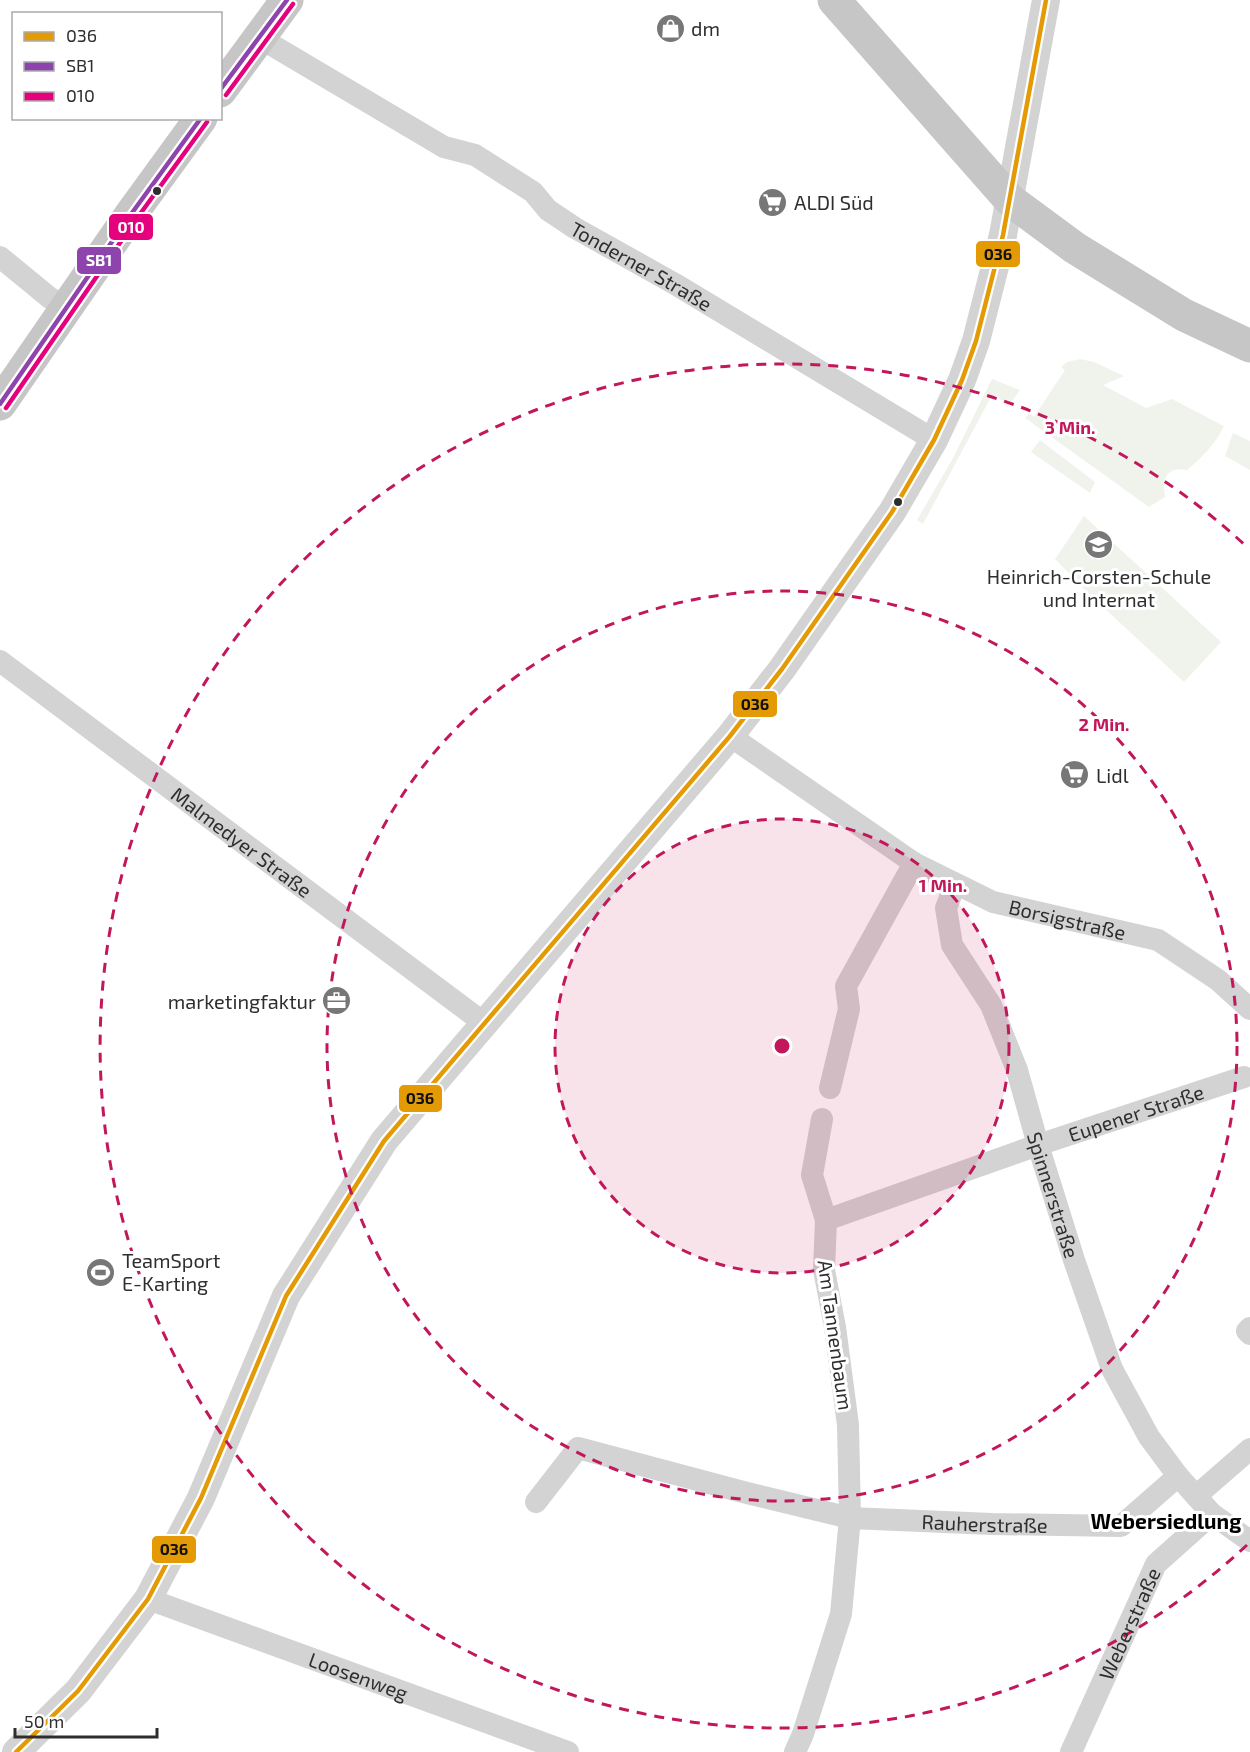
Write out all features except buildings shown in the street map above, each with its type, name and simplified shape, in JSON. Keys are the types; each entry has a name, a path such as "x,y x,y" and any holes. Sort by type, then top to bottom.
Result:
{"main road":[{"path":"222,89 287,0"},
{"path":"834,0 1010,200 1085,255 1184,315 1250,346"},
{"path":"0,404 129,217 200,120"}],"street":[{"path":"16,1752 78,1691 148,1599 201,1498 286,1296 384,1141 730,736 782,669 892,512 934,440 962,380 976,341 1010,200 1046,0"},
{"name":"Tonderner Straße","path":"260,38 444,147 475,155 533,192 548,210 574,228 685,290 934,440"},
{"path":"0,257 50,298 67,308"},
{"name":"Malmedyer Straße","path":"0,661 484,1023"},
{"name":"Borsigstraße","path":"730,736 914,863 955,885 993,902 1158,940 1218,980 1250,1009"},
{"path":"830,1088 849,1009 846,986 914,863"},
{"name":"Spinnerstraße","path":"955,885 946,908 952,945 992,1005 1017,1070 1074,1260 1112,1369 1149,1437 1178,1476 1212,1514 1250,1541"},
{"name":"Eupener Straße","path":"826,1220 1038,1145 1244,1077"},
{"name":"Am Tannenbaum","path":"795,1752 803,1734 841,1614 850,1518 848,1425 835,1327 824,1270 826,1220 812,1175 822,1119"},
{"path":"1250,1328 1247,1331 1250,1335"},
{"path":"536,1502 578,1448 850,1518"},
{"path":"1196,1496 1250,1449"},
{"name":"Rauherstraße","path":"850,1518 992,1524 1121,1526 1178,1476"},
{"name":"Weberstraße","path":"1071,1752 1156,1564 1212,1514"},
{"name":"Loosenweg","path":"148,1599 568,1752"}],"shaded area":[{"path":"1080,359 1094,362 1124,376 1103,385 1146,408 1172,399 1224,426 1213,444 1193,465 1187,470 1174,470 1167,475 1164,485 1165,497 1149,507 1025,418 1029,413 1034,417 1065,370 1061,367 1067,362"},
{"path":"992,379 1020,390 1008,407 996,395 990,399 923,524 917,520 952,460"},
{"path":"1233,433 1250,441 1250,470 1225,456"},
{"path":"1040,440 1095,482 1090,493 1031,452"},
{"path":"1084,516 1221,642 1184,682 1089,594 1055,559"}],"transit line":[{"name":"SB1","path":"222,87 287,0"},
{"name":"036","path":"16,1752 78,1691 148,1599 201,1498 286,1296 384,1141 730,736 782,669 892,512 934,440 962,380 976,341 1003,235 1046,0"},
{"name":"010","path":"226,95 293,4"},
{"name":"SB1","path":"0,404 129,217 200,120"},
{"name":"010","path":"6,408 135,221 207,122"}],"place":[{"name":"dm","path":"670,28"},
{"name":"ALDI Süd","path":"773,202"},
{"name":"Heinrich-Corsten-Schule und Internat","path":"1099,545"},
{"name":"Lidl","path":"1075,775"},
{"name":"marketingfaktur","path":"337,1001"},
{"name":"TeamSport E-Karting","path":"101,1272"}],"district":[{"name":"Webersiedlung","path":"1166,1520"}]}
